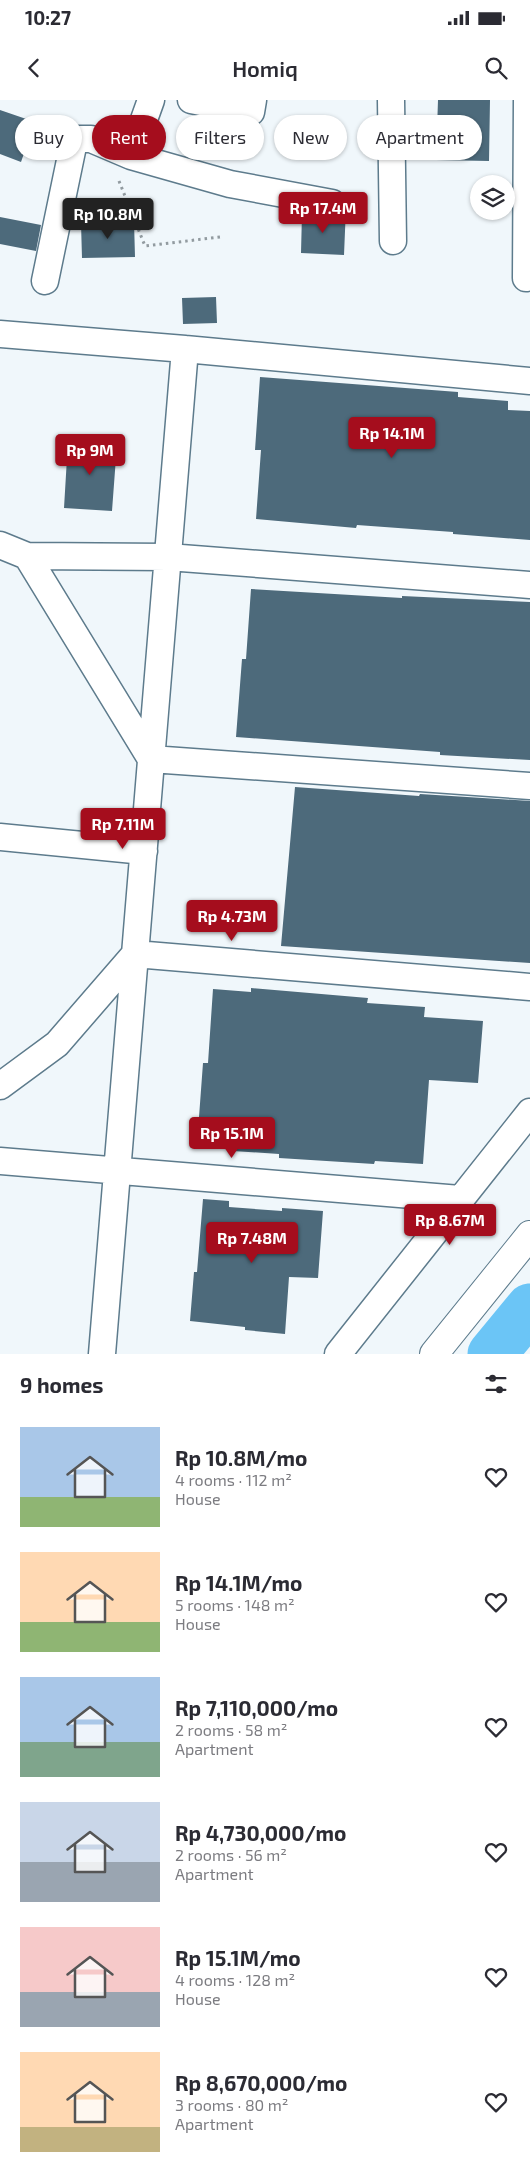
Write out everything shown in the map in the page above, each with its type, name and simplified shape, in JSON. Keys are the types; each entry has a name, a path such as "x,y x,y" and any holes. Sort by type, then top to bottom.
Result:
{"street":[{"path":"146,115 151,100"},
{"path":"192,100 250,112 253,100"},
{"path":"391,100 393,241"},
{"path":"526,278 527,100"},
{"path":"45,281 73,146 79,139 92,139"},
{"path":"145,160 230,184 332,202"},
{"path":"0,334 530,381"},
{"path":"102,1354 186,349"},
{"path":"0,545 27,556 168,557 530,585"},
{"path":"27,556 151,759"},
{"path":"151,759 530,786"},
{"path":"0,837 144,851"},
{"path":"135,954 530,987"},
{"path":"0,1086 57,1044 135,954"},
{"path":"338,1354 530,1112"},
{"path":"0,1162 460,1199"},
{"path":"434,1354 530,1236"}],"path":[{"path":"129,160 119,180 145,246 220,238"}],"building":[{"path":"438,100 490,100 489,161 436,160 482,160 482,115 438,115"},
{"path":"0,110 15,115 15,160 0,154"},
{"path":"346,207 344,255 301,253 302,213 337,217 343,213"},
{"path":"0,217 41,225 36,251 0,244"},
{"path":"134,221 135,257 82,258 81,223"},
{"path":"216,297 217,323 183,324 182,298"},
{"path":"260,377 458,392 458,397 508,401 508,410 530,411 530,540 453,534 453,532 357,525 356,528 256,519 261,450 255,450"},
{"path":"68,441 117,444 112,511 64,508"},
{"path":"251,589 402,598 402,596 530,602 530,760 440,755 440,752 236,737 242,659 246,659"},
{"path":"295,787 419,796 420,794 530,801 530,963 281,946"},
{"path":"251,988 368,998 367,1003 425,1007 424,1017 483,1021 478,1083 429,1080 423,1164 375,1161 374,1164 279,1158 279,1154 233,1151 233,1147 197,1144 203,1063 208,1063 213,989 251,992"},
{"path":"203,1199 229,1201 229,1207 282,1211 282,1208 323,1211 318,1278 289,1277 285,1334 245,1330 245,1327 190,1321 194,1272 197,1272"}],"waterway":[{"path":"492,1354 530,1308"}]}
